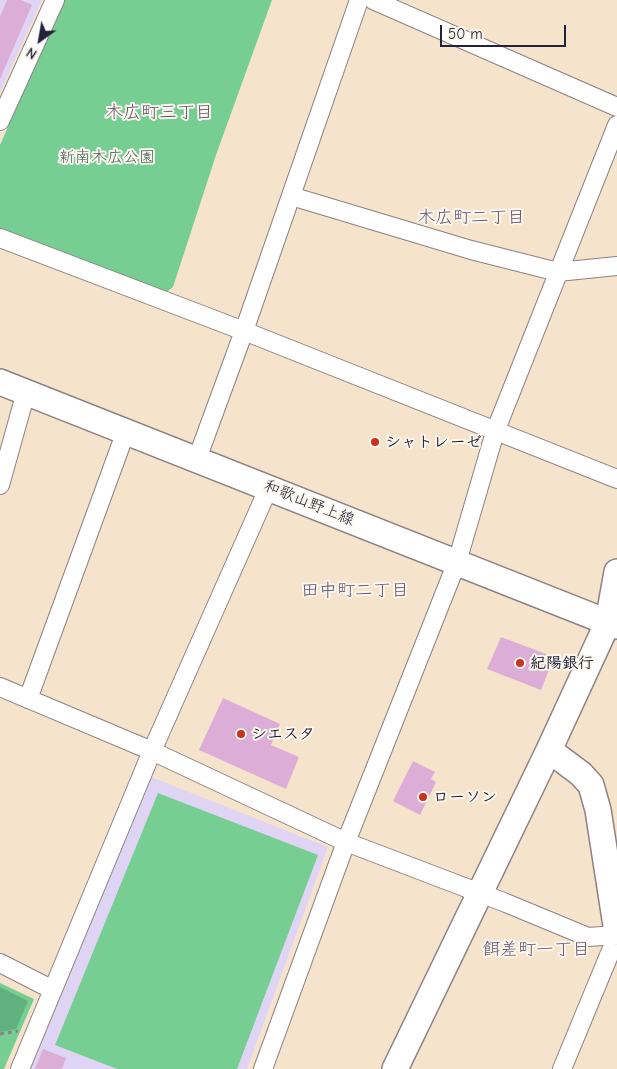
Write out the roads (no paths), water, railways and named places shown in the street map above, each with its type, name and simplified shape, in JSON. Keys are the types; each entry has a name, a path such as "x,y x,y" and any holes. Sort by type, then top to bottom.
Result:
{"main road":[{"name":"和歌山野上線","path":"0,382 612,624"},
{"path":"394,1069 612,624 617,572"},
{"path":"549,750 591,785 598,810 617,934"}],"street":[{"path":"0,121 55,0"},
{"path":"197,459 244,331 359,0"},
{"path":"373,0 617,108"},
{"path":"263,1069 346,842 457,562 495,432 617,125"},
{"path":"291,196 471,250 558,272 617,266"},
{"path":"0,238 244,331 617,479"},
{"path":"0,485 26,392"},
{"path":"28,699 126,431"},
{"path":"20,1069 152,751 269,487"},
{"path":"0,687 152,751 346,842 588,937 617,934 562,1069"},
{"path":"0,963 53,990"}],"place":[{"name":"シャトレーゼ","path":"375,442"},
{"name":"紀陽銀行","path":"520,663"},
{"name":"シエスタ","path":"241,734"},
{"name":"ローソン","path":"423,797"}],"district":[{"name":"木広町三丁目","path":"159,113"},
{"name":"木広町二丁目","path":"471,218"},
{"name":"田中町二丁目","path":"355,591"},
{"name":"餌差町一丁目","path":"536,950"}],"park label":[{"name":"新南木広公園","path":"107,157"}]}
